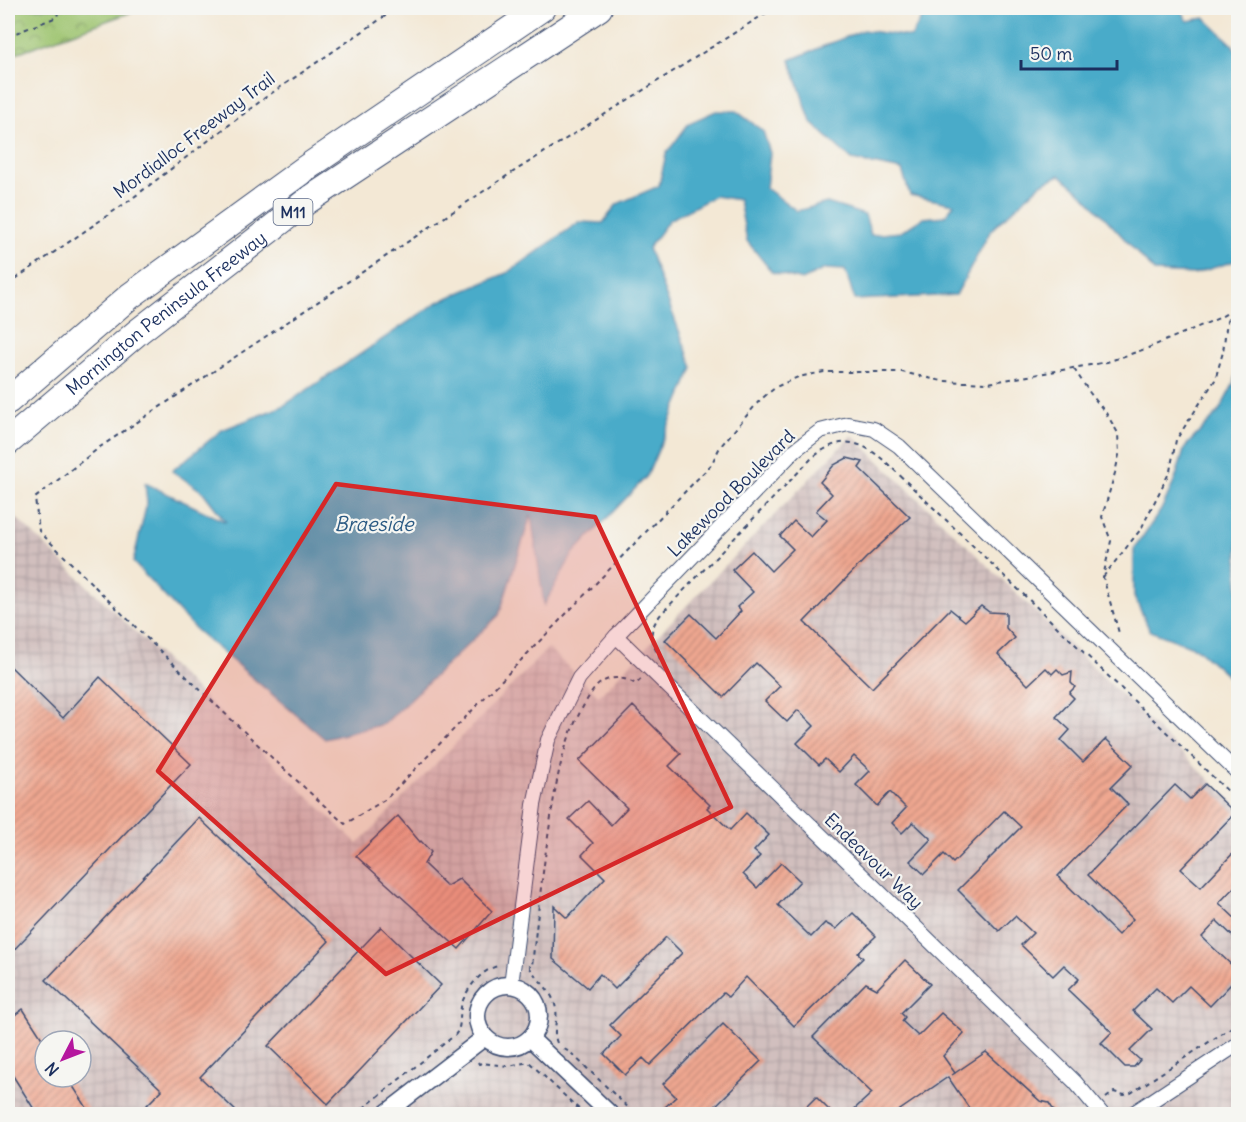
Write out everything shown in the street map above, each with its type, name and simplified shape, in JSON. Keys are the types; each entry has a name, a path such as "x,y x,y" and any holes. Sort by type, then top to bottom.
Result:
{"highway":[{"name":"Mornington Peninsula Freeway","path":"8,401 139,290 306,168 542,8"},
{"name":"Mornington Peninsula Freeway","path":"8,442 139,331 308,201 599,8"}],"street":[{"name":"Lakewood Boulevard","path":"511,985 534,805 548,740 579,678 616,636 795,450 820,430 848,424 857,425 874,429 899,446 1239,772"},
{"name":"Endeavour Way","path":"616,636 1075,1082 1098,1110"},
{"path":"501,986 521,987 535,999 540,1017 538,1026 527,1042 518,1046 500,1046 485,1037 478,1024 477,1013 479,1004 492,990 501,986"},
{"path":"385,1114 485,1037"},
{"path":"530,1038 610,1114"},
{"path":"1132,1114 1239,1044"}],"path":[{"path":"8,36 57,17 59,8"},
{"name":"Mordialloc Freeway Trail","path":"8,284 129,200 267,97 398,8"},
{"path":"774,8 502,179 100,447 35,498 39,531 190,681 345,824 386,799 711,465 720,447 760,400 776,387 798,377 824,372 902,372 942,381 988,383 1107,362 1148,348 1219,318 1239,307"},
{"path":"1103,577 1141,529 1170,471 1176,440 1215,380 1223,352 1227,321 1233,311"},
{"path":"1074,368 1118,434 1119,455 1102,517 1111,542 1103,577 1119,633"},
{"path":"530,966 532,966 552,813 562,756 580,713 595,688 603,681 612,678 628,679 636,684 660,658 651,639 655,622 662,613 811,459 822,449 832,445 852,443 866,447 888,464 1239,801"},
{"path":"356,1114 458,1031 463,999 473,984 496,966 530,966"},
{"path":"530,966 555,1003 557,1011 554,1035 557,1044 571,1053 635,1114"},
{"path":"1098,1110 1114,1092 1124,1095 1131,1093 1239,1023"},
{"path":"468,1050 479,1064 508,1066 529,1062 584,1114"}],"highlighted area":[{"path":"336,484 595,517 731,807 386,974 158,771"}],"shaded area":[{"path":"852,435 1238,807 1238,1114 8,1114 8,510 358,844 548,648 599,696"}],"green space":[{"path":"8,8 143,8 8,56"}],"water":[{"name":"Braeside","path":"927,8 1181,8 1187,21 1205,18 1232,44 1238,54 1238,260 1194,274 1155,272 1086,197 1060,175 1041,184 991,230 956,295 855,300 845,270 825,269 802,280 772,272 747,241 739,200 715,196 669,220 648,248 693,368 647,476 573,554 544,605 531,515 499,615 384,724 325,739 196,630 133,562 147,503 145,483 226,522 203,492 172,471 222,430 283,406 438,302 509,272 579,222 603,223 617,204 659,186 666,154 689,123 716,111 736,111 763,131 770,153 766,188 797,211 827,203 865,215 871,235 901,232 923,218 945,216 954,204 910,195 902,170 852,160 811,122 790,60 863,30 911,37"},
{"path":"1238,365 1238,685 1196,648 1150,631 1134,596 1134,549 1161,510 1175,480 1185,447 1218,413 1234,383"}],"building":[{"path":"847,458 863,462 859,468 910,517 866,558 804,622 872,688 950,609 965,621 981,606 989,612 1006,613 1006,628 1015,638 998,654 1028,685 1046,668 1052,674 1057,669 1063,675 1072,672 1071,683 1075,687 1069,693 1074,698 1056,717 1070,730 1061,740 1083,762 1106,739 1133,765 1111,787 1128,804 1058,876 1118,935 1133,919 1088,875 1175,785 1190,799 1205,784 1235,813 1181,869 1201,887 1239,847 1239,882 1219,903 1239,922 1239,942 1217,921 1202,937 1239,972 1239,991 1231,984 1210,1006 1189,986 1172,1003 1156,988 1133,1011 1152,1029 1130,1051 1140,1060 1134,1067 1125,1067 1101,1043 1112,1032 1068,990 1079,979 1064,965 1053,976 1021,945 1033,933 1015,916 999,931 958,890 1021,827 1004,811 953,863 944,854 924,874 910,861 931,839 913,822 902,833 892,823 906,808 890,792 877,806 856,785 870,771 854,756 839,772 825,759 819,765 797,743 814,726 798,710 787,722 765,701 780,686 756,663 723,697 665,640 691,614 716,638 741,611 737,607 753,592 732,570 752,551 771,571 793,549 780,536 794,521 811,537 827,520 816,511 832,494 820,482 834,465"},
{"path":"8,664 63,718 100,677 191,764 8,956"},
{"path":"633,706 681,754 669,766 710,805 707,808 730,830 746,813 769,835 754,851 760,856 743,874 757,888 781,863 800,881 778,905 811,937 825,923 836,929 853,913 876,936 858,953 863,958 794,1026 746,977 728,997 723,993 650,1065 643,1058 625,1075 604,1054 621,1036 610,1025 682,953 666,937 615,989 600,974 588,988 553,959 554,906 567,918 605,878 582,855 593,843 569,819 588,801 611,825 627,808 579,761"},
{"path":"398,816 431,852 424,864 447,886 459,879 492,911 459,949 356,856"},
{"path":"199,818 329,941 200,1077 239,1114 157,1114 147,1105 162,1090 46,980"},
{"path":"381,927 441,985 328,1104 268,1046"},
{"path":"905,960 930,984 901,1013 905,1017 902,1021 918,1036 941,1013 964,1033 943,1056 955,1073 986,1052 1040,1101 1049,1103 1056,1114 973,1114 948,1077 894,1114 849,1114 872,1093 813,1037 866,983 877,989"},
{"path":"23,1009 36,1029 33,1029 33,1089 75,1089 91,1114 37,1114 8,1068 8,1020"},
{"path":"723,1024 761,1061 707,1114 672,1114 665,1107 676,1097 663,1084"},
{"path":"816,1097 833,1114 799,1114"}],"waterway":[{"path":"8,14 13,8"}]}
